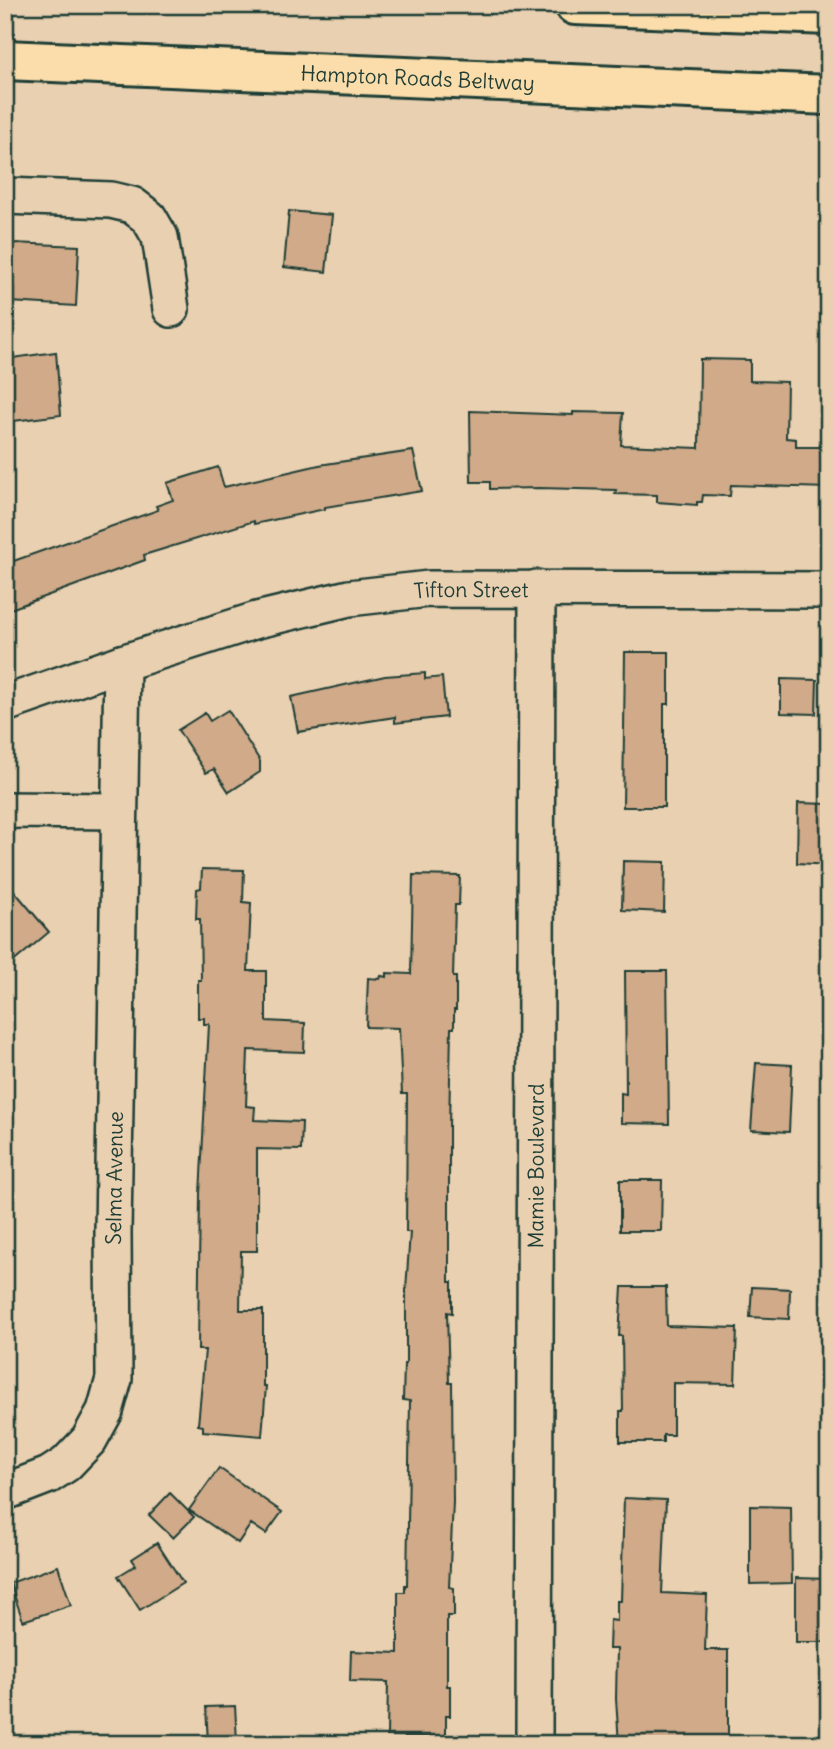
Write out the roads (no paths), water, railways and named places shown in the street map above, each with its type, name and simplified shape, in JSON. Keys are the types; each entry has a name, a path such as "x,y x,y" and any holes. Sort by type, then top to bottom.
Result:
{"highway":[{"path":"575,5 829,15"},
{"name":"Hampton Roads Beltway","path":"5,60 829,94"}],"street":[{"path":"5,196 111,200 132,205 149,218 160,237 171,309"},
{"name":"Mamie Boulevard","path":"534,1744 537,588"},
{"name":"Tifton Street","path":"5,704 257,620 349,598 429,589 829,590"},
{"path":"5,810 119,810 122,663"},
{"name":"Selma Avenue","path":"5,1492 49,1475 66,1464 89,1440 106,1411 114,1379 113,1232 119,810"}]}
